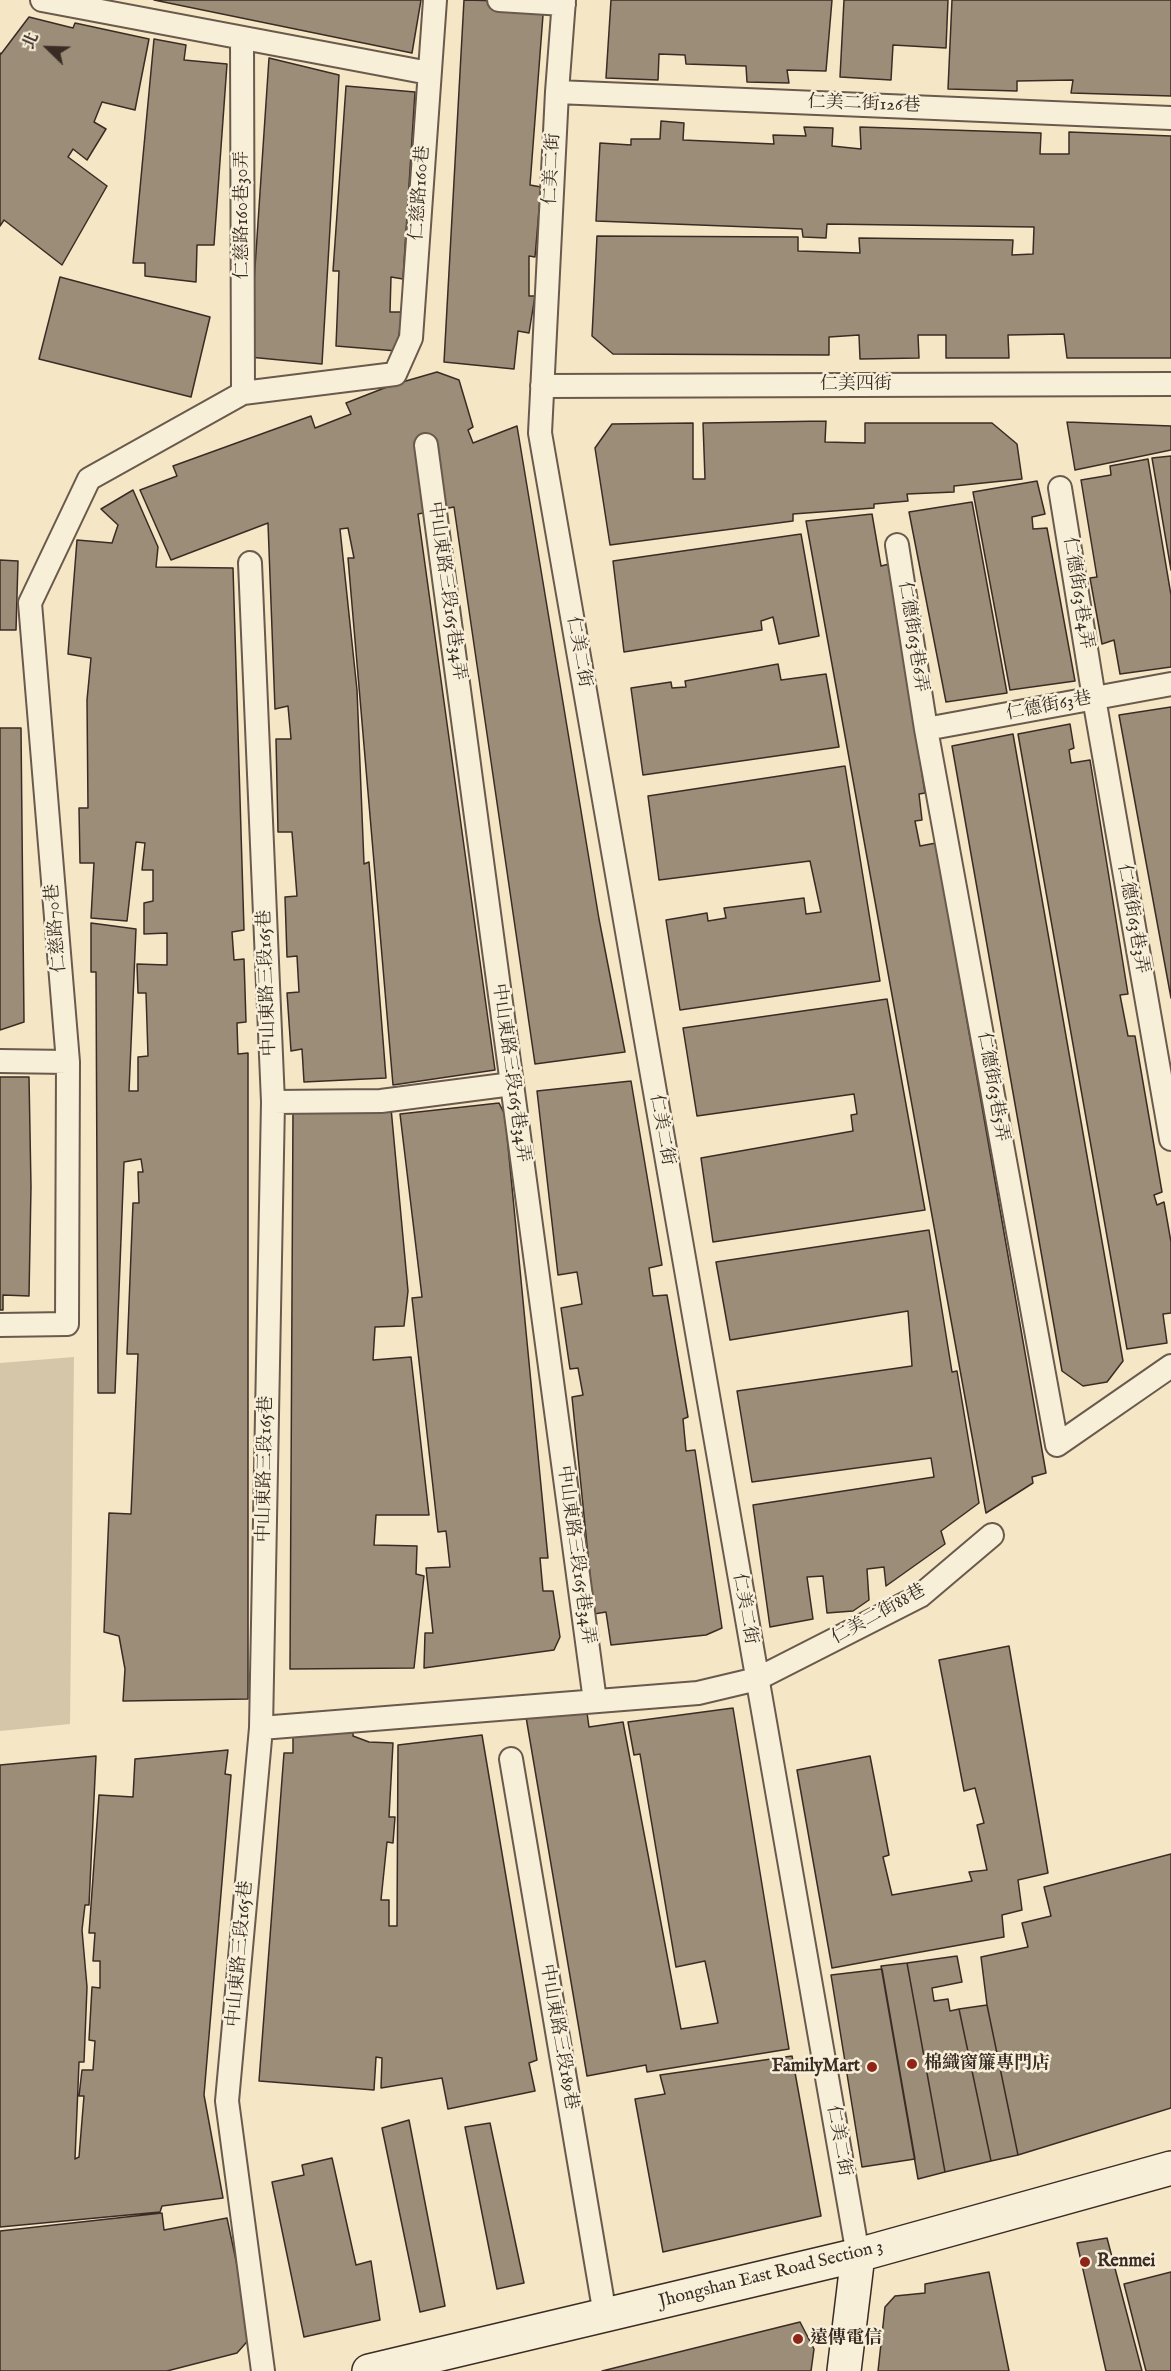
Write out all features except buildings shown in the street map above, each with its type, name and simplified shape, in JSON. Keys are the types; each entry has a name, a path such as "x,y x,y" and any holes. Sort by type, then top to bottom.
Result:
{"main road":[{"name":"Jhongshan East Road Section 3","path":"369,2371 858,2255 1171,2168"},
{"path":"844,2371 858,2255"}],"lane":[{"path":"42,0 429,73 435,0"},
{"path":"499,0 564,2"},
{"name":"仁美二街","path":"564,2 557,92 540,433 858,2255"},
{"name":"仁慈路160巷30弄","path":"242,38 243,393"},
{"name":"仁慈路160巷","path":"89,479 243,393 395,374 411,338 429,73"},
{"name":"仁美二街126巷","path":"557,92 1171,118"},
{"name":"仁美四街","path":"542,386 1171,384"},
{"name":"中山東路三段165巷34弄","path":"426,445 595,1701"},
{"name":"仁慈路70巷","path":"0,1325 67,1324 68,1062 30,603 89,479"},
{"name":"仁德街63巷4弄","path":"1060,488 1094,698"},
{"name":"仁德街63巷6弄","path":"897,545 926,729"},
{"name":"中山東路三段165巷","path":"250,563 273,1102 261,1728 227,2101 263,2371"},
{"name":"仁德街63巷","path":"926,729 1171,684"},
{"name":"仁德街63巷3弄","path":"1094,698 1171,1139"},
{"name":"仁德街63巷5弄","path":"926,729 1057,1445 1171,1366"},
{"path":"0,1061 68,1062"},
{"path":"273,1102 381,1101 512,1084"},
{"name":"仁美二街88巷","path":"261,1728 698,1693 757,1679 920,1596 992,1535"},
{"name":"中山東路三段189巷","path":"511,1759 605,2315"}],"shaded area":[{"path":"74,1357 70,1724 0,1731 0,1363"}],"place":[{"name":"棉織窗簾專門店","path":"912,2064"},
{"name":"FamilyMart","path":"872,2067"},
{"name":"Renmei","path":"1085,2262"},
{"name":"遠傳電信","path":"798,2339"}]}
